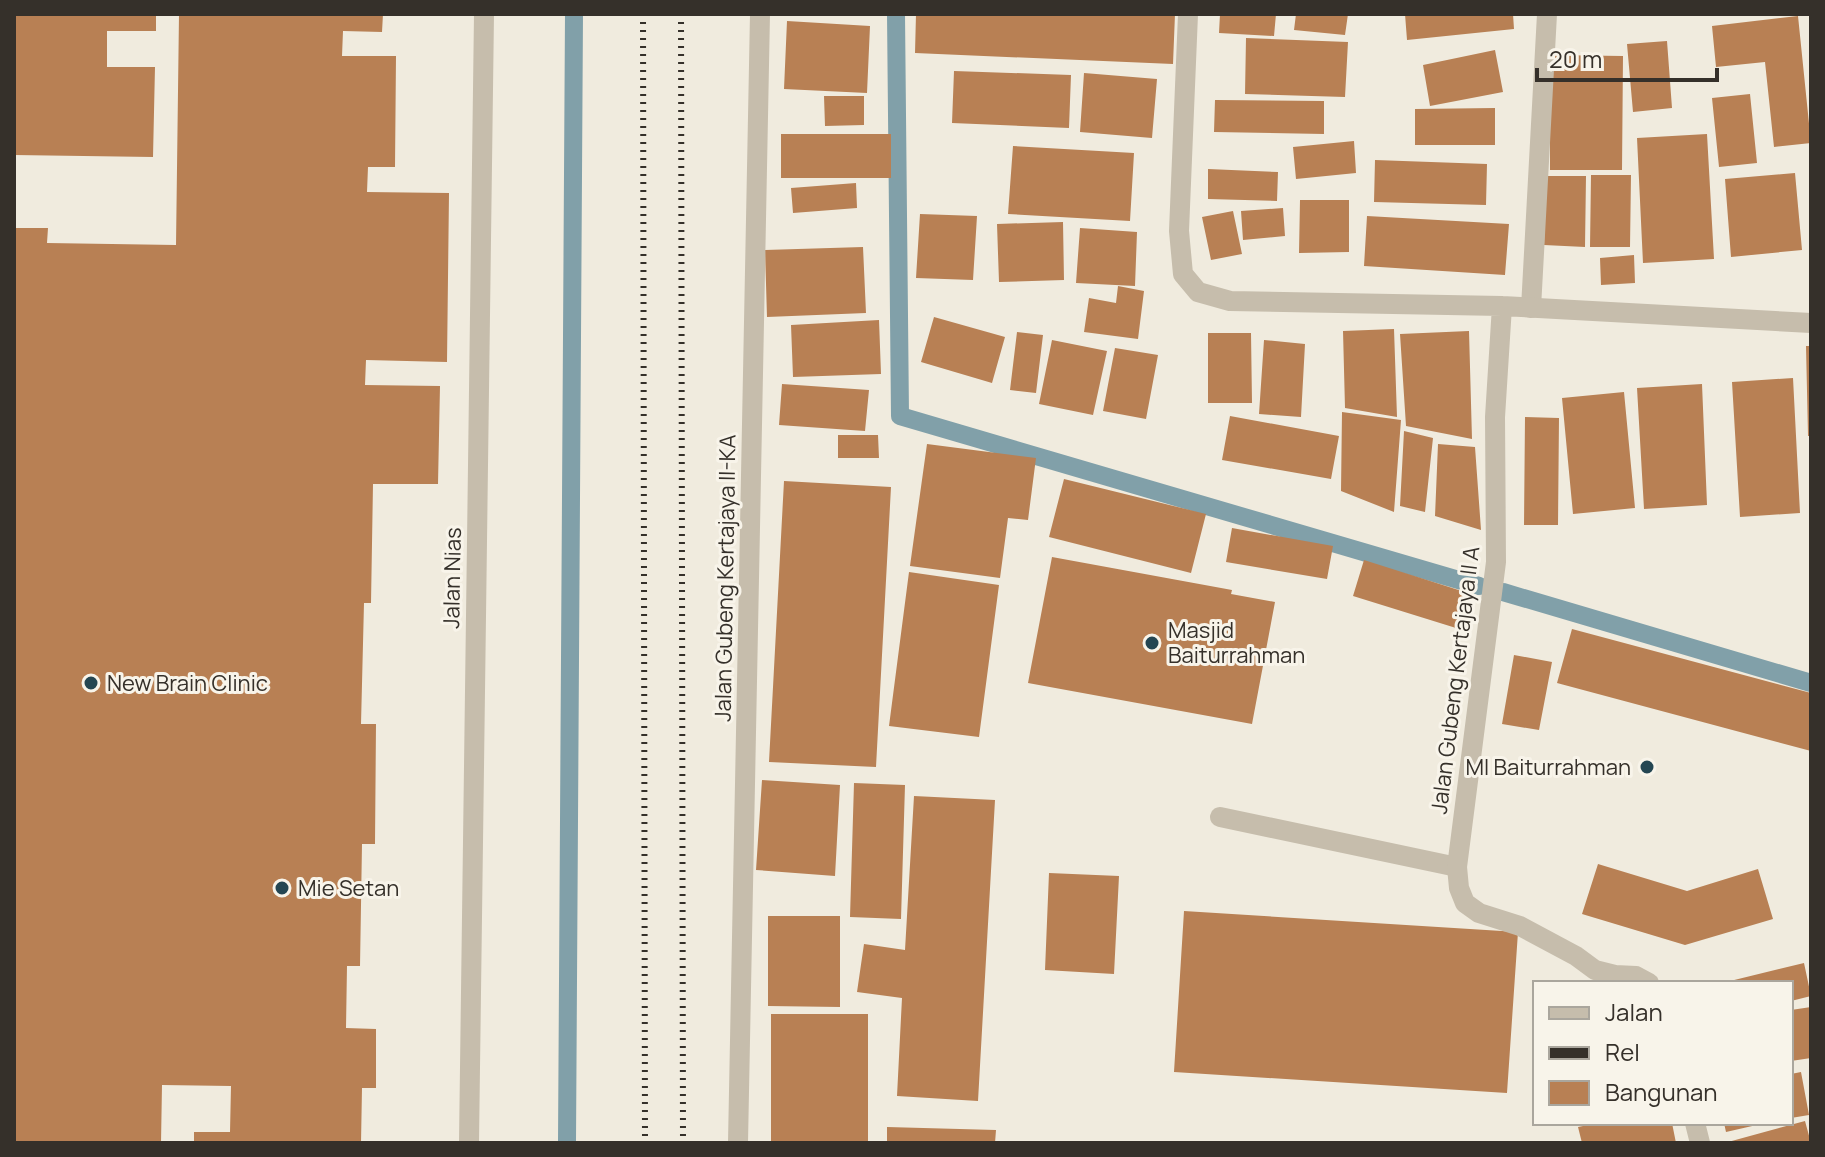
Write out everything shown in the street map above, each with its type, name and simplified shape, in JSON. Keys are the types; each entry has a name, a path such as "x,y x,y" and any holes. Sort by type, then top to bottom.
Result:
{"street":[{"name":"Jalan Nias","path":"469,1143 484,14"},
{"name":"Jalan Gubeng Kertajaya II-KA","path":"738,1143 760,14"},
{"path":"1188,14 1179,231 1183,274 1198,292 1230,301 1502,306 1811,323"},
{"path":"1531,308 1547,14"},
{"name":"Jalan Gubeng Kertajaya II A","path":"1457,867 1496,562 1495,417 1502,306"},
{"path":"1220,817 1457,867 1459,888 1465,903 1479,913 1520,926 1576,956 1595,970 1636,976 1645,981"}],"building":[{"path":"14,14 156,14 156,31 107,31 107,67 155,67 153,157 14,155"},
{"path":"179,14 383,14 382,32 343,31 342,56 396,56 395,167 368,167 367,192 449,193 447,362 366,360 365,385 440,386 438,484 373,484 371,603 364,603 361,724 376,724 375,844 362,844 360,966 347,966 346,1028 376,1029 376,1088 362,1088 361,1143 194,1143 194,1132 230,1132 231,1086 162,1085 161,1143 14,1143 14,228 48,228 47,243 176,245"},
{"path":"916,14 1175,14 1173,64 915,53"},
{"path":"1220,14 1276,14 1274,36 1219,33"},
{"path":"1296,14 1348,14 1345,35 1294,30"},
{"path":"1405,14 1513,14 1514,29 1407,40"},
{"path":"1798,16 1811,143 1774,147 1765,62 1716,67 1712,26"},
{"path":"787,21 870,26 867,93 784,89"},
{"path":"1246,38 1348,42 1345,97 1245,94"},
{"path":"1667,41 1672,108 1633,112 1627,44"},
{"path":"1495,50 1503,92 1430,106 1423,65"},
{"path":"1550,55 1623,56 1622,170 1550,170"},
{"path":"954,71 1071,75 1069,128 952,123"},
{"path":"1084,73 1157,79 1152,138 1080,132"},
{"path":"1750,94 1757,163 1719,167 1712,98"},
{"path":"824,96 864,96 864,125 825,126"},
{"path":"1215,100 1324,101 1324,134 1214,132"},
{"path":"1495,108 1495,145 1415,145 1415,109"},
{"path":"781,134 891,134 891,178 781,178"},
{"path":"1707,134 1714,259 1643,263 1637,138"},
{"path":"1354,141 1356,173 1296,179 1293,147"},
{"path":"1013,146 1134,153 1130,221 1008,214"},
{"path":"1375,160 1487,164 1486,205 1374,202"},
{"path":"1208,169 1278,172 1277,201 1208,199"},
{"path":"1795,173 1802,250 1731,257 1725,179"},
{"path":"1591,175 1631,175 1630,247 1590,247"},
{"path":"1546,176 1586,176 1585,247 1544,245"},
{"path":"856,183 857,208 793,213 791,188"},
{"path":"1300,200 1349,200 1349,252 1299,253"},
{"path":"1283,208 1285,236 1243,240 1241,211"},
{"path":"1233,211 1242,254 1211,260 1202,217"},
{"path":"920,214 977,216 973,280 916,278"},
{"path":"1367,216 1509,224 1505,275 1364,266"},
{"path":"1063,222 1064,280 999,282 997,224"},
{"path":"1080,228 1137,232 1135,286 1076,283"},
{"path":"863,247 866,313 767,317 765,250"},
{"path":"1634,255 1635,283 1601,285 1600,258"},
{"path":"1118,286 1144,291 1138,339 1084,332 1089,298 1116,303"},
{"path":"934,317 1005,337 992,383 921,362"},
{"path":"879,320 881,374 793,377 791,325"},
{"path":"1394,329 1397,417 1345,408 1343,331"},
{"path":"1469,331 1472,439 1406,426 1400,334"},
{"path":"1017,332 1043,335 1036,393 1010,390"},
{"path":"1208,333 1251,333 1252,403 1208,403"},
{"path":"1052,340 1107,351 1093,415 1039,404"},
{"path":"1264,340 1305,344 1301,417 1259,414"},
{"path":"1806,346 1811,346 1811,436 1808,436"},
{"path":"1115,348 1158,355 1146,419 1103,411"},
{"path":"1793,378 1800,513 1740,517 1732,382"},
{"path":"782,384 869,390 865,431 779,425"},
{"path":"1702,384 1707,505 1644,509 1637,388"},
{"path":"1624,392 1635,508 1573,514 1562,398"},
{"path":"1342,412 1401,420 1394,512 1341,491"},
{"path":"1230,416 1339,436 1331,479 1222,460"},
{"path":"1525,417 1559,418 1558,525 1524,525"},
{"path":"1404,431 1433,438 1425,512 1400,506"},
{"path":"838,435 878,435 879,458 838,458"},
{"path":"927,444 1036,458 1028,520 1008,518 1000,578 910,566"},
{"path":"1438,444 1475,447 1481,530 1435,516"},
{"path":"1064,479 1206,514 1191,573 1049,537"},
{"path":"784,481 891,487 876,767 769,762"},
{"path":"1232,528 1333,546 1327,579 1226,562"},
{"name":"Masjid Baiturrahman","path":"1052,557 1232,590 1231,594 1275,602 1252,724 1028,683"},
{"path":"1364,560 1468,593 1456,628 1353,596"},
{"path":"909,572 999,585 979,737 889,726"},
{"path":"1572,629 1811,693 1811,751 1557,683"},
{"path":"1514,655 1552,662 1539,730 1502,724"},
{"path":"762,780 840,785 835,876 756,870"},
{"path":"854,783 905,785 901,919 850,917"},
{"path":"914,796 995,800 978,1101 897,1096 902,998 857,992 864,944 905,950"},
{"path":"1598,864 1687,891 1758,869 1773,919 1685,945 1582,914"},
{"path":"1049,873 1119,876 1114,974 1045,970"},
{"path":"1184,911 1518,932 1507,1093 1174,1072"},
{"path":"768,916 840,916 840,1007 768,1006"},
{"path":"1804,963 1811,996 1793,1000 1793,981 1730,981"},
{"path":"1811,1007 1811,1058 1793,1061 1793,1010"},
{"path":"771,1014 868,1014 868,1143 771,1143"},
{"path":"1801,1072 1809,1115 1793,1118 1793,1074"},
{"path":"1805,1121 1811,1143 1728,1143 1728,1142"},
{"path":"1672,1125 1676,1143 1582,1143 1578,1127"},
{"path":"1724,1125 1757,1125 1726,1132"},
{"path":"887,1127 996,1130 995,1143 887,1143"}],"waterway":[{"path":"567,1143 574,14"},
{"path":"896,14 900,416 1479,586"},
{"path":"1503,592 1811,683"}],"railway":[{"path":"643,14 645,1143"},
{"path":"681,14 683,1143"}],"place":[{"name":"Masjid Baiturrahman","path":"1152,643"},
{"name":"New Brain Clinic","path":"91,683"},
{"name":"MI Baiturrahman","path":"1647,767"},
{"name":"Mie Setan","path":"282,888"}]}
